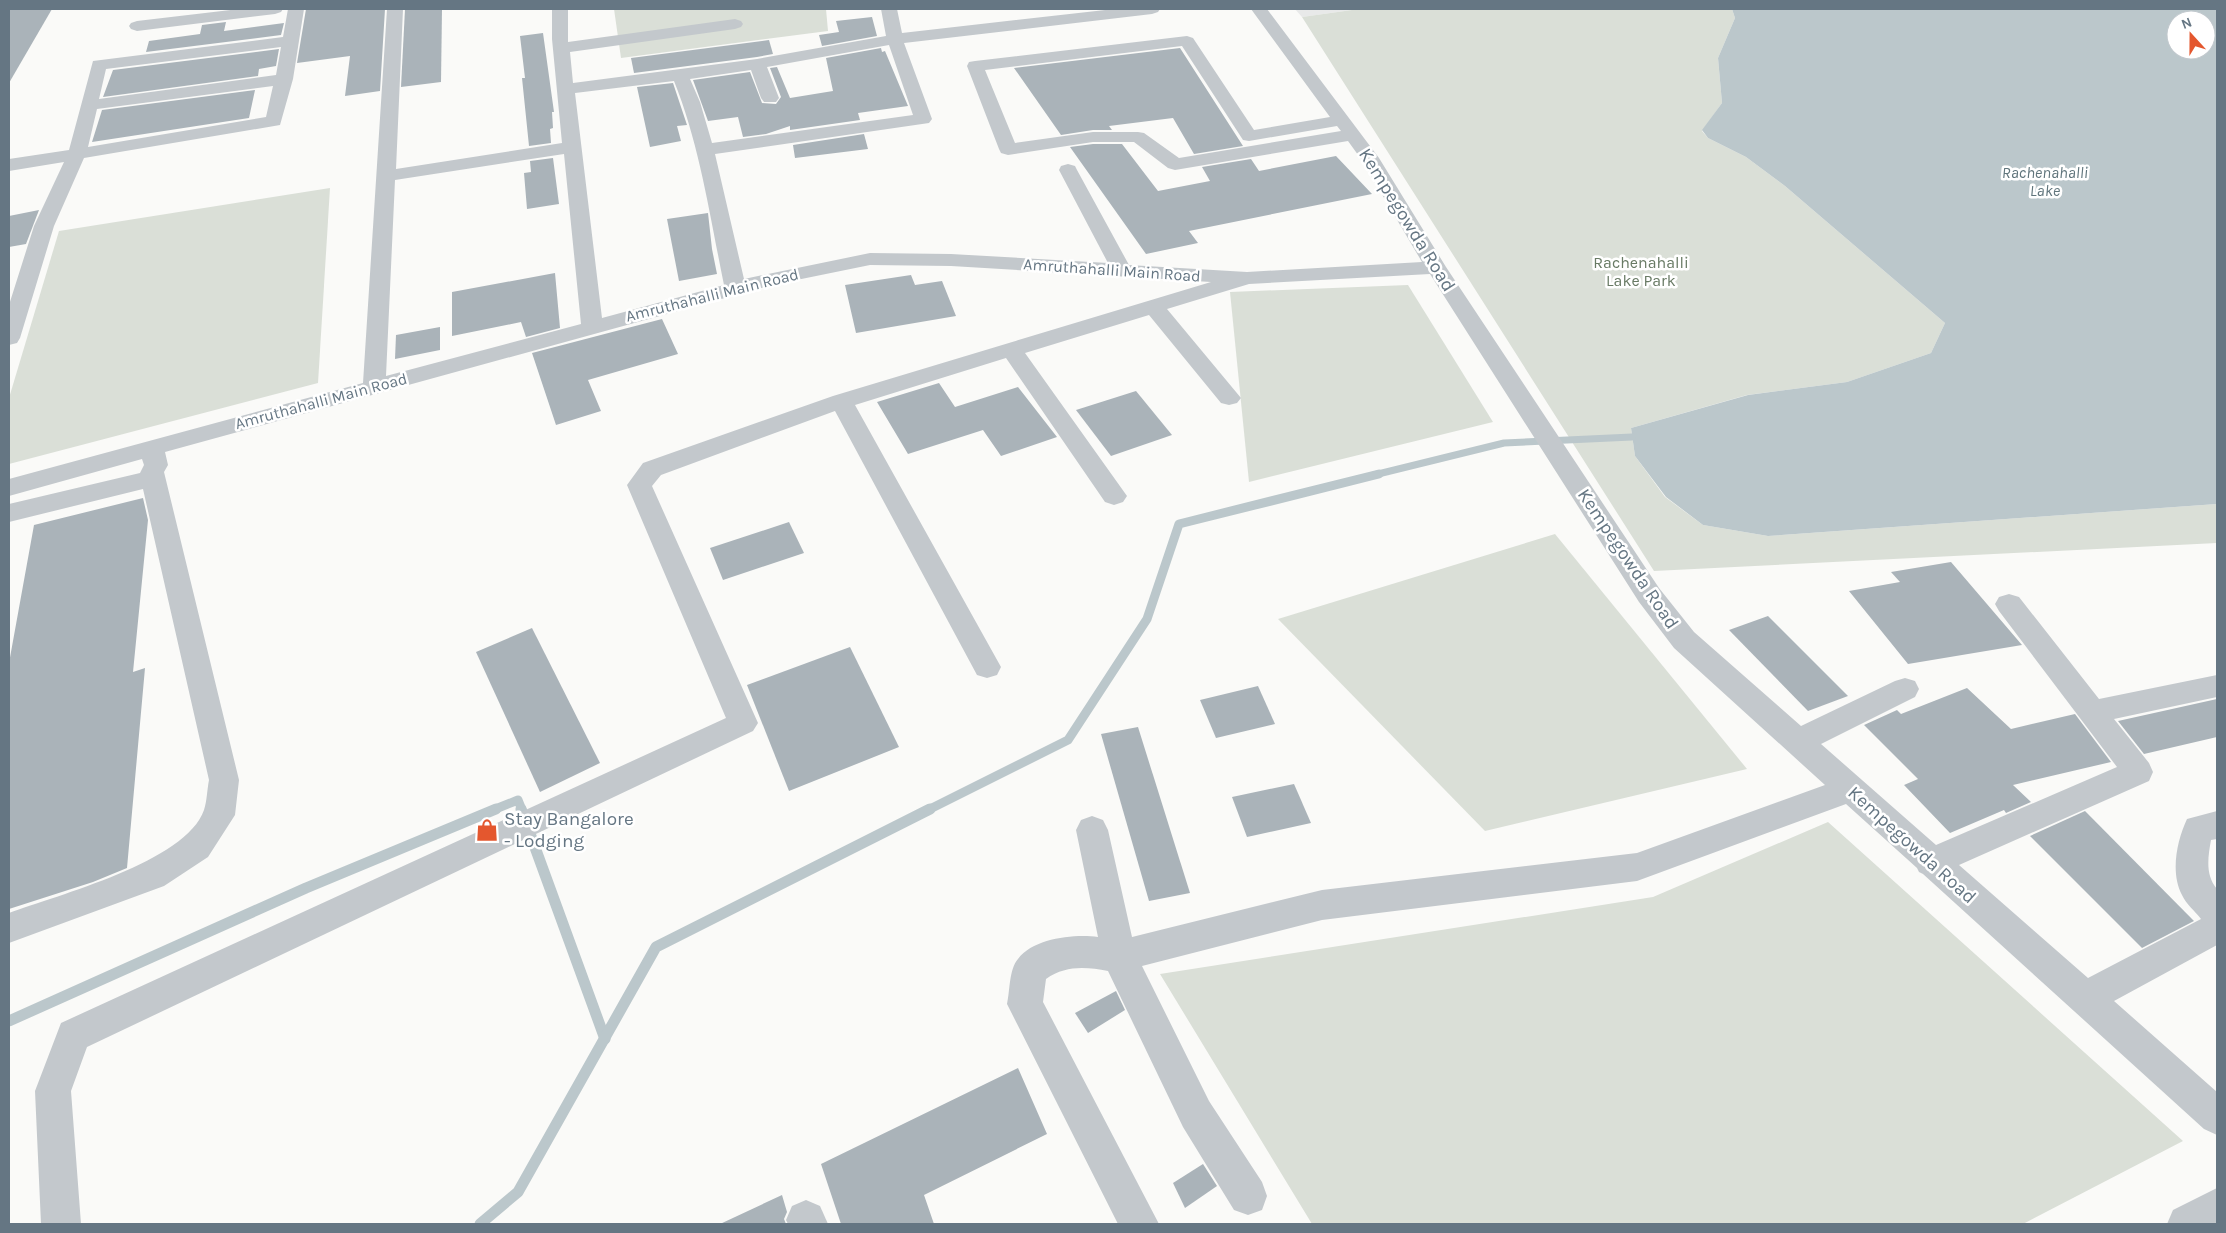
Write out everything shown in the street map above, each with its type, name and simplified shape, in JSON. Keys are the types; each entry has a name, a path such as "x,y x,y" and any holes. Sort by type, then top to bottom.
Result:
{"street":[{"path":"137,26 275,9"},
{"path":"9,165 274,121 284,79 296,9"},
{"path":"374,387 395,9"},
{"path":"560,9 565,89 592,327"},
{"path":"705,150 923,119 895,38 889,9"},
{"path":"565,89 757,64 895,38 1152,9"},
{"name":"Kempegowda Road","path":"1259,9 1353,135 1649,595 1684,640 1930,862 2217,1116"},
{"path":"561,48 735,24"},
{"path":"9,338 44,226 77,154 91,105 99,65 291,41"},
{"path":"1254,143 1187,41 1137,45 975,66 1008,149 1093,137 1138,137 1175,164 1254,143 1353,135"},
{"path":"757,64 770,98"},
{"path":"680,75 705,150 734,288"},
{"path":"91,105 284,79"},
{"path":"1244,171 1353,135"},
{"path":"385,176 571,147"},
{"path":"1068,170 1122,271"},
{"name":"Amruthahalli Main Road","path":"9,487 148,463 374,387 769,278 870,259 951,260 1247,278 1436,266"},
{"path":"61,1224 53,1091 74,1035 743,723 639,485 652,469 841,401 1247,278"},
{"path":"1153,306 1229,398"},
{"path":"1011,350 1114,496"},
{"path":"841,401 987,667"},
{"path":"9,513 148,463 224,780 220,815 197,847 152,876 9,928"},
{"path":"1930,862 2138,772 2009,604"},
{"path":"2092,712 2217,686"},
{"path":"1797,742 1905,689"},
{"path":"1139,1224 1025,1004 1030,970 1050,956 1081,951 1119,956 1322,906 1637,867 1850,789"},
{"path":"2217,825 2198,829 2192,855 2194,886 2217,913"},
{"path":"1092,830 1119,956 1196,1114 1248,1196"},
{"path":"2084,998 2217,928"},
{"path":"2187,1224 2217,1208"}],"shaded area":[{"path":"1295,9 1359,9 1302,17"}],"green space":[{"path":"614,9 826,9 828,31 621,58"},
{"name":"Rachenahalli Lake Park","path":"1359,9 1732,9 1735,18 1718,58 1722,103 1702,131 1708,138 1746,157 1785,186 1945,323 1931,353 1847,382 1747,395 1631,428 1635,456 1665,497 1703,525 1768,536 2217,504 2217,543 1654,571 1302,17"},
{"path":"330,188 318,383 9,464 9,398 59,231"},
{"path":"1408,285 1493,422 1249,482 1230,292"},
{"path":"1555,534 1747,769 1485,831 1278,619"},
{"path":"1828,822 2183,1141 2023,1224 1312,1224 1160,974 1653,897"}],"water":[{"name":"Rachenahalli Lake","path":"1732,9 2217,9 2217,504 1768,536 1703,525 1666,497 1635,456 1631,428 1748,395 1847,382 1931,353 1945,323 1785,186 1746,157 1708,138 1702,130 1722,103 1718,58 1735,18"}],"building":[{"path":"9,9 52,9 9,83"},
{"path":"306,9 385,9 380,91 345,96 350,56 297,63"},
{"path":"405,9 442,9 441,82 401,87"},
{"path":"872,17 877,36 822,46 819,35 839,32 836,21"},
{"path":"226,22 224,31 284,23 281,35 146,52 149,41 200,34 202,25"},
{"path":"543,33 554,112 552,112 553,128 550,129 551,143 529,146 522,78 525,78 520,36"},
{"path":"769,40 773,54 757,57 634,73 631,58"},
{"path":"881,48 882,52 885,51 908,106 858,113 860,120 790,130 790,126 766,134 743,137 738,117 708,121 693,80 750,72 762,103 776,104 781,97 770,68 777,67 790,98 833,91 826,58"},
{"path":"1180,48 1243,146 1194,154 1173,118 1109,126 1112,130 1093,130 1061,135 1014,68"},
{"path":"279,49 276,66 259,69 258,76 103,97 113,70"},
{"path":"673,83 687,125 677,126 681,141 650,147 637,87"},
{"path":"255,90 249,118 92,142 102,110"},
{"path":"864,134 868,149 795,158 793,145"},
{"path":"1093,144 1122,144 1158,191 1210,181 1202,167 1251,159 1259,171 1336,156 1372,194 1189,231 1198,243 1146,254 1070,147"},
{"path":"553,158 559,204 527,209 524,173 531,172 530,161"},
{"path":"39,210 26,244 9,247 9,216"},
{"path":"708,213 717,274 679,281 667,219"},
{"path":"555,273 560,328 526,337 521,322 452,336 452,292"},
{"path":"911,275 915,285 942,281 956,316 856,333 845,285"},
{"path":"662,319 678,354 588,380 601,411 556,425 532,353"},
{"path":"440,327 440,350 395,359 396,335"},
{"path":"939,383 955,407 1018,387 1057,437 1001,456 983,430 908,454 877,402"},
{"path":"1136,391 1172,435 1111,456 1076,410"},
{"path":"143,498 148,520 133,672 145,668 127,868 93,882 9,909 9,663 34,525"},
{"path":"789,522 804,553 723,580 710,548"},
{"path":"1951,562 2022,645 1908,664 1849,591 1900,582 1891,572"},
{"path":"1768,616 1848,696 1808,711 1729,630"},
{"path":"532,628 600,763 540,792 476,652"},
{"path":"850,647 899,747 789,791 747,685"},
{"path":"1258,686 1275,724 1216,738 1200,700"},
{"path":"1967,688 2011,729 2075,714 2111,762 2013,785 2031,802 2006,813 2004,810 1950,833 1904,785 1918,779 1864,725 1897,710 1901,714"},
{"path":"2217,699 2217,737 2144,754 2118,721"},
{"path":"1138,727 1190,893 1149,901 1101,734"},
{"path":"1294,784 1311,823 1247,837 1232,797"},
{"path":"2085,811 2194,921 2142,948 2030,836"},
{"path":"1116,991 1125,1010 1088,1033 1075,1013"},
{"path":"1018,1068 1047,1134 924,1195 934,1224 841,1224 821,1164"},
{"path":"1203,1164 1217,1186 1185,1208 1173,1183"},
{"path":"782,1195 787,1212 784,1219 786,1224 720,1224"}],"waterway":[{"path":"1374,475 1504,443 1632,437"},
{"path":"930,809 1068,740 1147,619 1179,524 1379,474"},
{"path":"493,810 518,800 522,810"},
{"path":"9,1021 306,888 496,809"},
{"path":"521,809 605,1038"},
{"path":"605,1038 656,947 930,809"},
{"path":"480,1224 518,1192 605,1038"}],"place":[{"name":"Stay Bangalore - Lodging","path":"487,830"}]}
